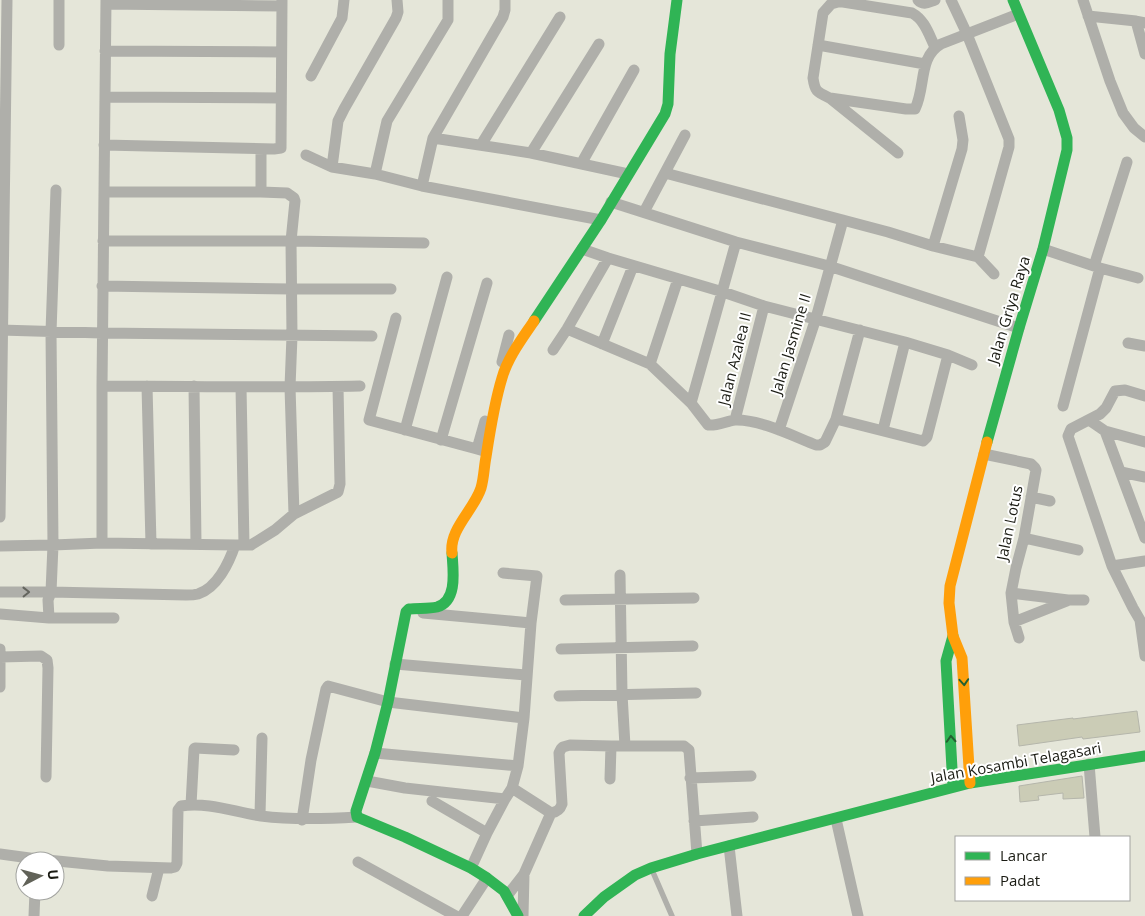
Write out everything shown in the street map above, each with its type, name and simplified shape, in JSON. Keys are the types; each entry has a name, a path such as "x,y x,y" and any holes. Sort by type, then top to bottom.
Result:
{"street":[{"path":"0,517 3,14 7,0"},
{"path":"59,0 59,45"},
{"path":"311,76 342,18 344,0"},
{"path":"332,167 338,121 396,18 398,12 397,0"},
{"path":"375,174 387,121 448,20 448,0"},
{"path":"422,186 433,138 503,17 505,0"},
{"path":"483,451 502,377 513,352 601,220 665,114 668,104 670,54 677,0"},
{"path":"918,0 925,3 935,0"},
{"path":"951,0 967,34 1010,141 978,257"},
{"name":"Jalan Griya Raya","path":"953,787 946,661 952,636 950,586 990,431 1044,249 1067,150 1068,138 1059,110 1013,0"},
{"path":"1083,0 1110,82 1123,113 1134,128 1145,137"},
{"path":"102,543 102,286 106,2 282,3 281,148 104,146"},
{"path":"898,153 830,98 816,90 813,78 823,13 832,4 843,2 912,13 922,21 935,48"},
{"path":"830,98 916,109 920,98 925,64 935,48 1018,14"},
{"path":"1088,16 1141,22 1145,54"},
{"path":"481,145 560,17"},
{"path":"530,153 598,44"},
{"path":"818,45 925,64"},
{"path":"105,51 281,52"},
{"path":"581,164 634,70"},
{"path":"105,97 281,98"},
{"path":"933,246 962,149 963,140 960,116"},
{"path":"644,212 685,135"},
{"path":"433,138 530,153 628,174"},
{"path":"261,149 261,192"},
{"path":"306,155 332,167 601,220"},
{"path":"1062,406 1097,267 1127,162"},
{"path":"664,173 978,257 994,274"},
{"path":"48,615 53,545 52,332 56,190"},
{"path":"104,192 261,192 287,193 294,198 291,241 292,336 290,387 294,514"},
{"path":"611,202 736,242 829,266 1019,328"},
{"name":"Jalan Jasmine II","path":"779,430 816,318 843,220"},
{"path":"103,241 424,243"},
{"path":"691,403 736,242"},
{"path":"582,249 764,306 905,342 948,355 972,365"},
{"path":"1044,249 1097,267 1138,278"},
{"path":"553,350 608,258"},
{"path":"602,344 633,266"},
{"path":"405,430 447,277"},
{"path":"650,364 678,279"},
{"path":"441,440 487,283"},
{"path":"102,286 291,289 391,288"},
{"name":"Jalan Azalea II","path":"735,420 764,306"},
{"path":"396,318 369,420 483,451"},
{"path":"567,329 650,364 691,403 708,425 717,425 735,420 759,423 816,445 826,442 836,420 860,330"},
{"path":"1,330 372,336"},
{"path":"358,817 356,811 367,781 388,702 406,612 414,608 436,607 450,599 452,592 452,542 482,487 483,451 510,335"},
{"path":"883,430 905,342"},
{"path":"1128,343 1145,346"},
{"path":"836,420 883,430 920,441 926,440 948,355"},
{"path":"102,386 360,386"},
{"path":"147,386 151,544"},
{"path":"194,386 196,544"},
{"path":"0,546 102,543 251,545 275,530 294,514 338,492 340,484 338,386"},
{"path":"0,592 50,596 186,595 199,594 208,589 218,578 240,545 241,387"},
{"path":"1145,396 1125,390 1118,390 1113,393 1106,408 1100,414 1071,428 1069,432 1069,440 1112,566 1132,608 1140,620 1145,656"},
{"path":"1089,420 1105,431 1145,442"},
{"path":"1105,431 1145,538"},
{"name":"Jalan Lotus","path":"985,450 1031,464 1036,472 1024,538 1011,593 1014,622 1019,638"},
{"path":"1121,472 1145,478"},
{"path":"1031,497 1050,501"},
{"path":"1024,538 1078,550"},
{"path":"1112,566 1145,561"},
{"path":"471,868 487,833 512,788 518,766 524,718 526,675 537,576 503,573"},
{"path":"620,575 625,746"},
{"path":"1011,593 1068,600 1084,600"},
{"path":"565,600 694,598"},
{"path":"1014,622 1068,600"},
{"path":"1132,608 1145,607"},
{"path":"406,612 531,623"},
{"path":"0,614 114,618"},
{"name":"Jalan Griya Raya","path":"952,636 962,658 970,783"},
{"path":"560,650 693,646"},
{"path":"0,649 0,687"},
{"path":"0,657 41,656 46,660 48,668 46,777"},
{"path":"395,664 526,675"},
{"path":"302,820 311,760 327,687 332,686 388,702 524,718"},
{"path":"559,696 696,693"},
{"path":"260,816 262,738"},
{"path":"512,788 551,812 561,808 562,804 559,753 563,747 570,745 684,746 689,750 697,854"},
{"path":"610,779 611,746"},
{"path":"190,805 194,749 234,750"},
{"path":"375,753 518,766"},
{"name":"Jalan Kosambi Telagasari","path":"584,916 604,897 634,875 697,854 970,783 1145,756"},
{"path":"952,766 969,764"},
{"path":"1089,764 1095,836"},
{"path":"690,778 751,776"},
{"path":"367,781 405,788 505,799"},
{"path":"432,801 487,833"},
{"path":"65,862 171,868 177,863 178,810 181,806 209,805 260,816 302,820 358,817 471,868 500,887 508,896 518,916"},
{"path":"508,896 524,874 551,812"},
{"path":"694,822 753,817"},
{"path":"836,818 858,916"},
{"path":"729,846 737,916"},
{"path":"0,854 15,856"},
{"path":"358,862 456,916"},
{"path":"152,896 159,868"},
{"path":"523,916 524,874"},
{"path":"462,916 487,878"},
{"path":"34,916 35,901"}],"lane":[{"path":"651,868 672,916"}],"building":[{"path":"1137,711 1140,732 1083,739 1082,737 1019,746 1017,725"},
{"path":"1082,776 1084,798 1063,799 1063,793 1038,796 1039,800 1020,802 1019,786"}],"traffic: fast":[{"path":"534,321 601,220 665,114 668,104 670,54 677,0"},
{"path":"987,442 1043,249 1067,150 1067,138 1059,110 1013,0"},
{"path":"452,553 453,584 444,604 431,608 409,609 406,612 388,702 375,753 356,811 357,817 471,868 504,891 518,916"},
{"path":"953,636 946,661 953,787"},
{"path":"584,916 604,897 635,875 697,854 970,783 1145,756"}],"traffic: slow":[{"path":"452,553 454,536 481,488 494,408 505,370 516,348 534,321"},
{"path":"970,783 962,658 953,636 949,603 950,586 987,442"}]}
